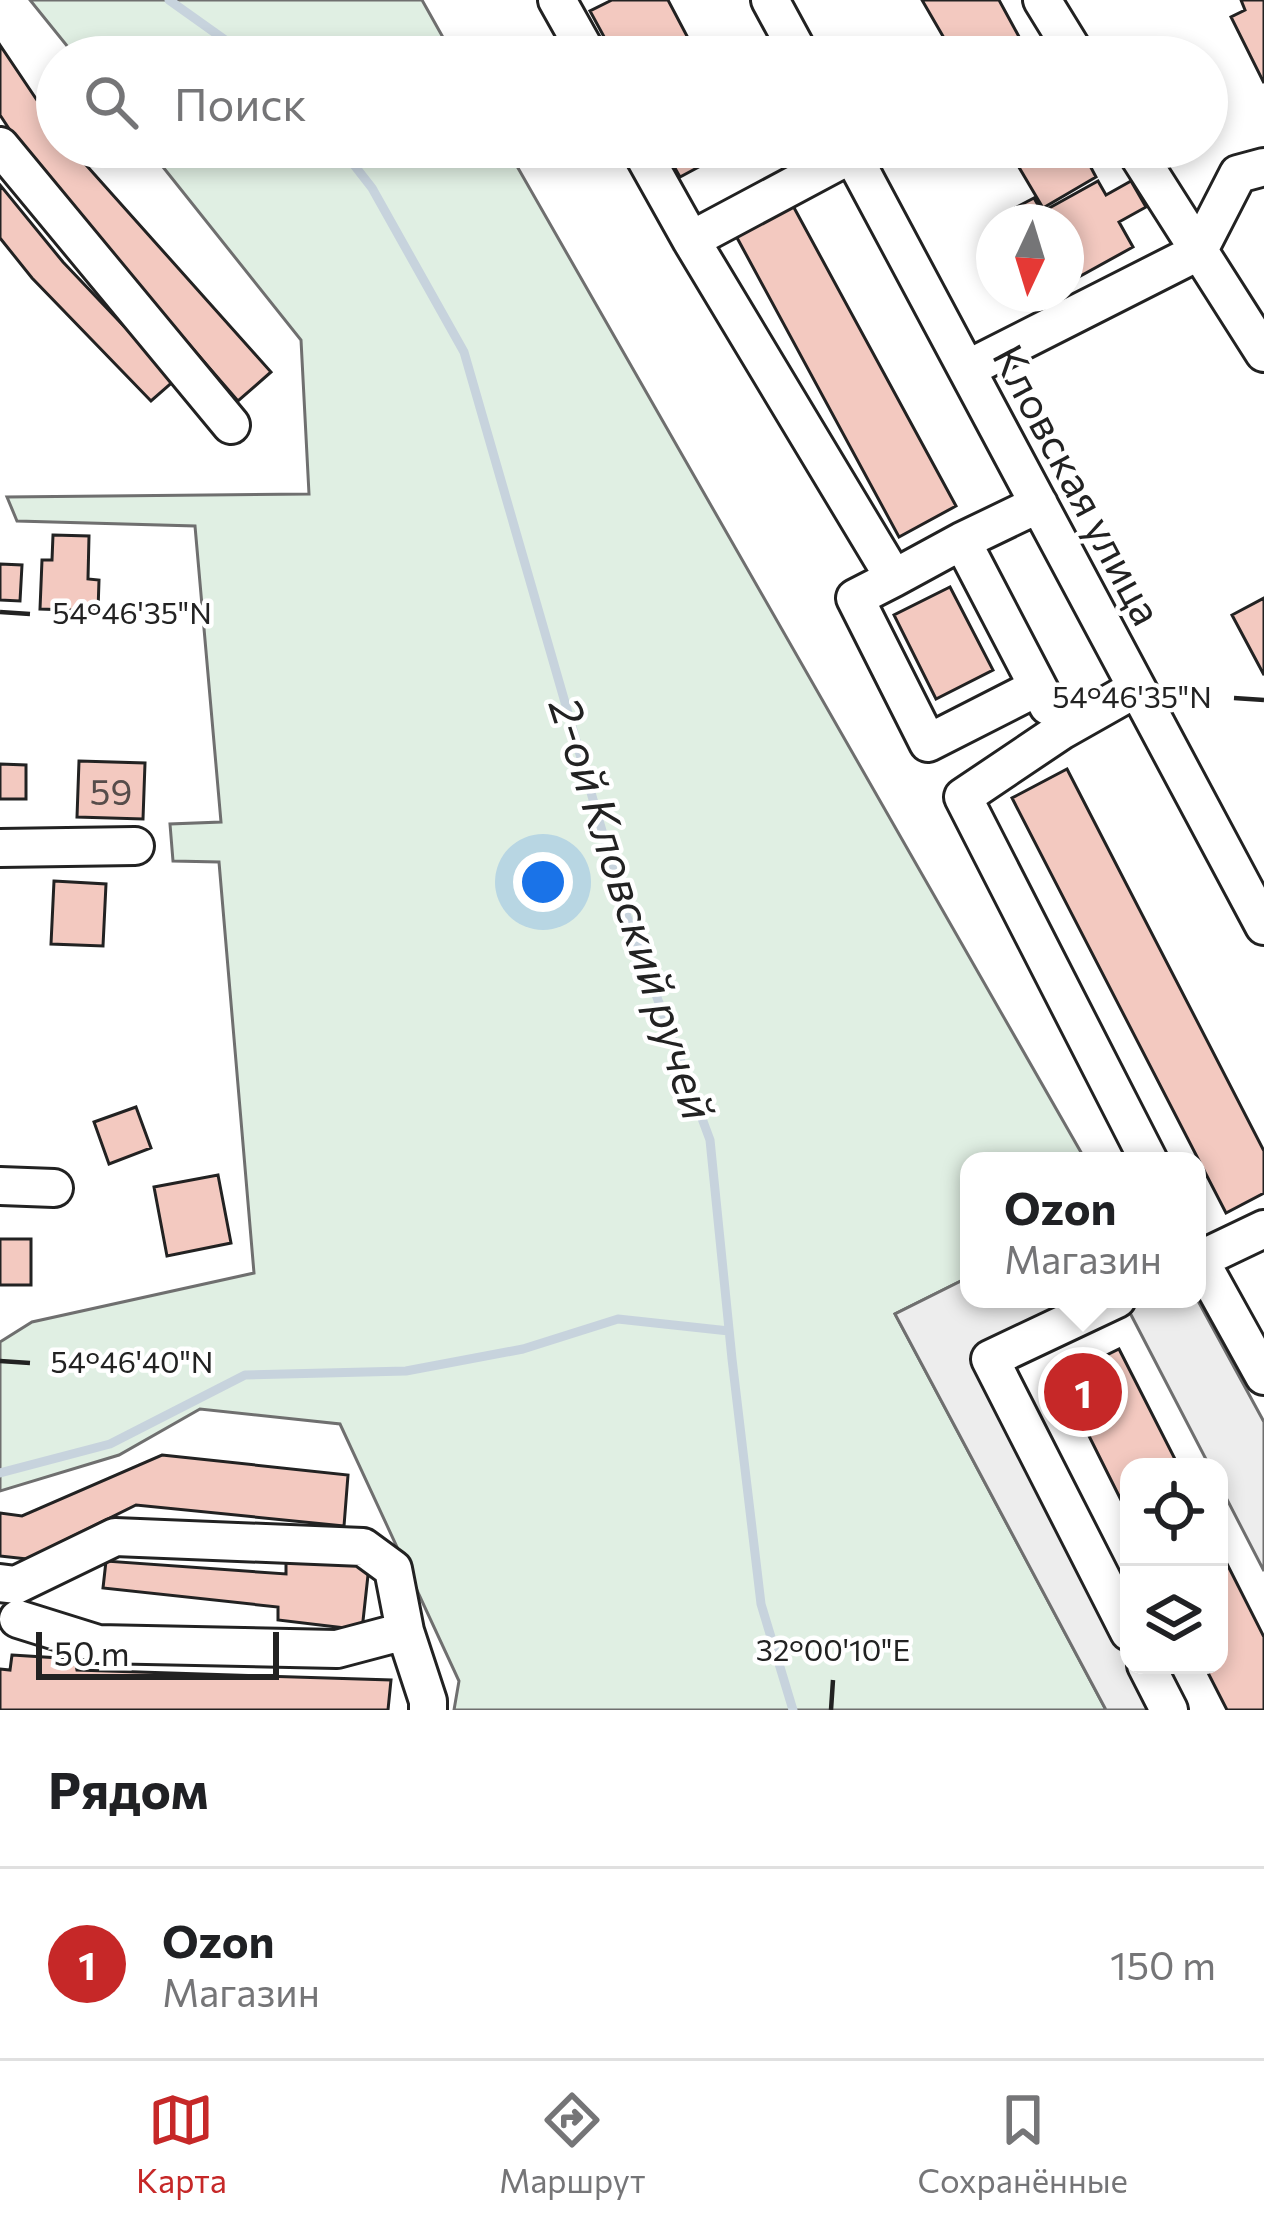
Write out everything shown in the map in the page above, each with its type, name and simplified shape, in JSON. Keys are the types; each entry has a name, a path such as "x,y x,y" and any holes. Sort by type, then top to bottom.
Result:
{"street":[{"path":"557,0 577,36"},
{"path":"770,0 789,36"},
{"path":"1042,0 1064,36"},
{"path":"0,146 231,425"},
{"path":"967,369 1198,252 1238,174 1264,167"},
{"path":"651,168 894,578"},
{"path":"691,240 818,168"},
{"name":"Кловская улица","path":"860,168 1264,925"},
{"path":"1146,168 1264,353"},
{"path":"1038,687 928,743 855,598 1039,503"},
{"path":"962,541 1060,730"},
{"path":"1137,688 1060,730 963,797 1144,1152"},
{"path":"0,848 135,846"},
{"path":"0,1186 54,1188"},
{"path":"1206,1255 1264,1229"},
{"path":"1206,1273 1264,1376"},
{"path":"1098,1308 989,1360 1120,1615"},
{"path":"8,1607 116,1537 363,1547 393,1569 428,1710"},
{"path":"8,1607 98,1644 338,1649 405,1631"},
{"path":"1151,1674 1169,1710"}],"green space":[{"path":"30,0 422,0 442,36 59,36"},
{"path":"164,168 518,168 1081,1152 960,1152 960,1282 895,1314 1106,1710 454,1710 459,1681 340,1424 200,1409 119,1455 0,1491 0,1342 32,1322 254,1273 219,862 173,861 170,824 221,822 195,526 17,521 7,497 309,494 301,340"}],"shaded area":[{"path":"960,1282 960,1308 1074,1308 973,1361 1120,1646 1120,1674 1134,1674 1153,1710 1106,1710 895,1314"},
{"path":"1130,1308 1202,1308 1264,1422 1264,1571 1228,1501 1228,1458 1205,1458"}],"building":[{"path":"612,0 668,0 687,36 604,36 590,11"},
{"path":"922,0 999,0 1019,36 943,36"},
{"path":"1241,0 1264,0 1264,83 1231,17 1245,10"},
{"path":"0,45 36,99 36,168 0,115"},
{"path":"36,168 89,168 271,372 238,401"},
{"path":"675,168 697,168 680,177"},
{"path":"1019,168 1091,168 1096,177 1050,204 1041,204"},
{"path":"1098,181 1106,195 1131,181 1146,207 1119,222 1133,247 1084,274 1084,204 1056,204"},
{"path":"0,185 63,262 175,380 151,401 32,278 0,238"},
{"path":"792,204 956,506 899,537 735,234"},
{"path":"53,535 89,536 88,579 99,580 98,611 40,609 42,560 52,560"},
{"path":"0,564 22,565 20,601 0,600"},
{"path":"950,587 993,670 936,699 894,615"},
{"path":"1264,598 1264,675 1232,615"},
{"path":"79,761 145,763 143,819 77,817"},
{"path":"0,764 26,765 26,799 0,799"},
{"path":"1067,769 1264,1151 1264,1193 1226,1213 1206,1174 1206,1152 1195,1152 1012,798"},
{"path":"54,881 106,884 103,946 51,944"},
{"path":"136,1107 151,1148 109,1164 94,1122"},
{"path":"218,1175 231,1243 167,1256 154,1187"},
{"path":"0,1239 31,1239 31,1285 0,1285"},
{"path":"1119,1349 1174,1458 1120,1458 1120,1498 1060,1378"},
{"path":"162,1455 348,1475 344,1526 136,1505 27,1559 0,1556 0,1513 22,1516"},
{"path":"286,1558 369,1566 362,1630 278,1620 278,1607 103,1588 106,1561 286,1574"},
{"path":"1228,1566 1264,1637 1264,1710 1227,1710 1209,1674 1228,1674"},
{"path":"12,1655 75,1659 77,1670 391,1680 388,1710 0,1710 0,1669 10,1670"}],"waterway":[{"name":"2-ой Кловский ручей","path":"169,0 220,36"},
{"name":"2-ой Кловский ручей","path":"356,168 464,352 626,914 710,1140 761,1604 793,1710"},
{"path":"0,1473 110,1444 245,1375 406,1371 523,1349 618,1319 729,1331"}],"place":[{"name":"Ozon","path":"1083,1392"}]}
